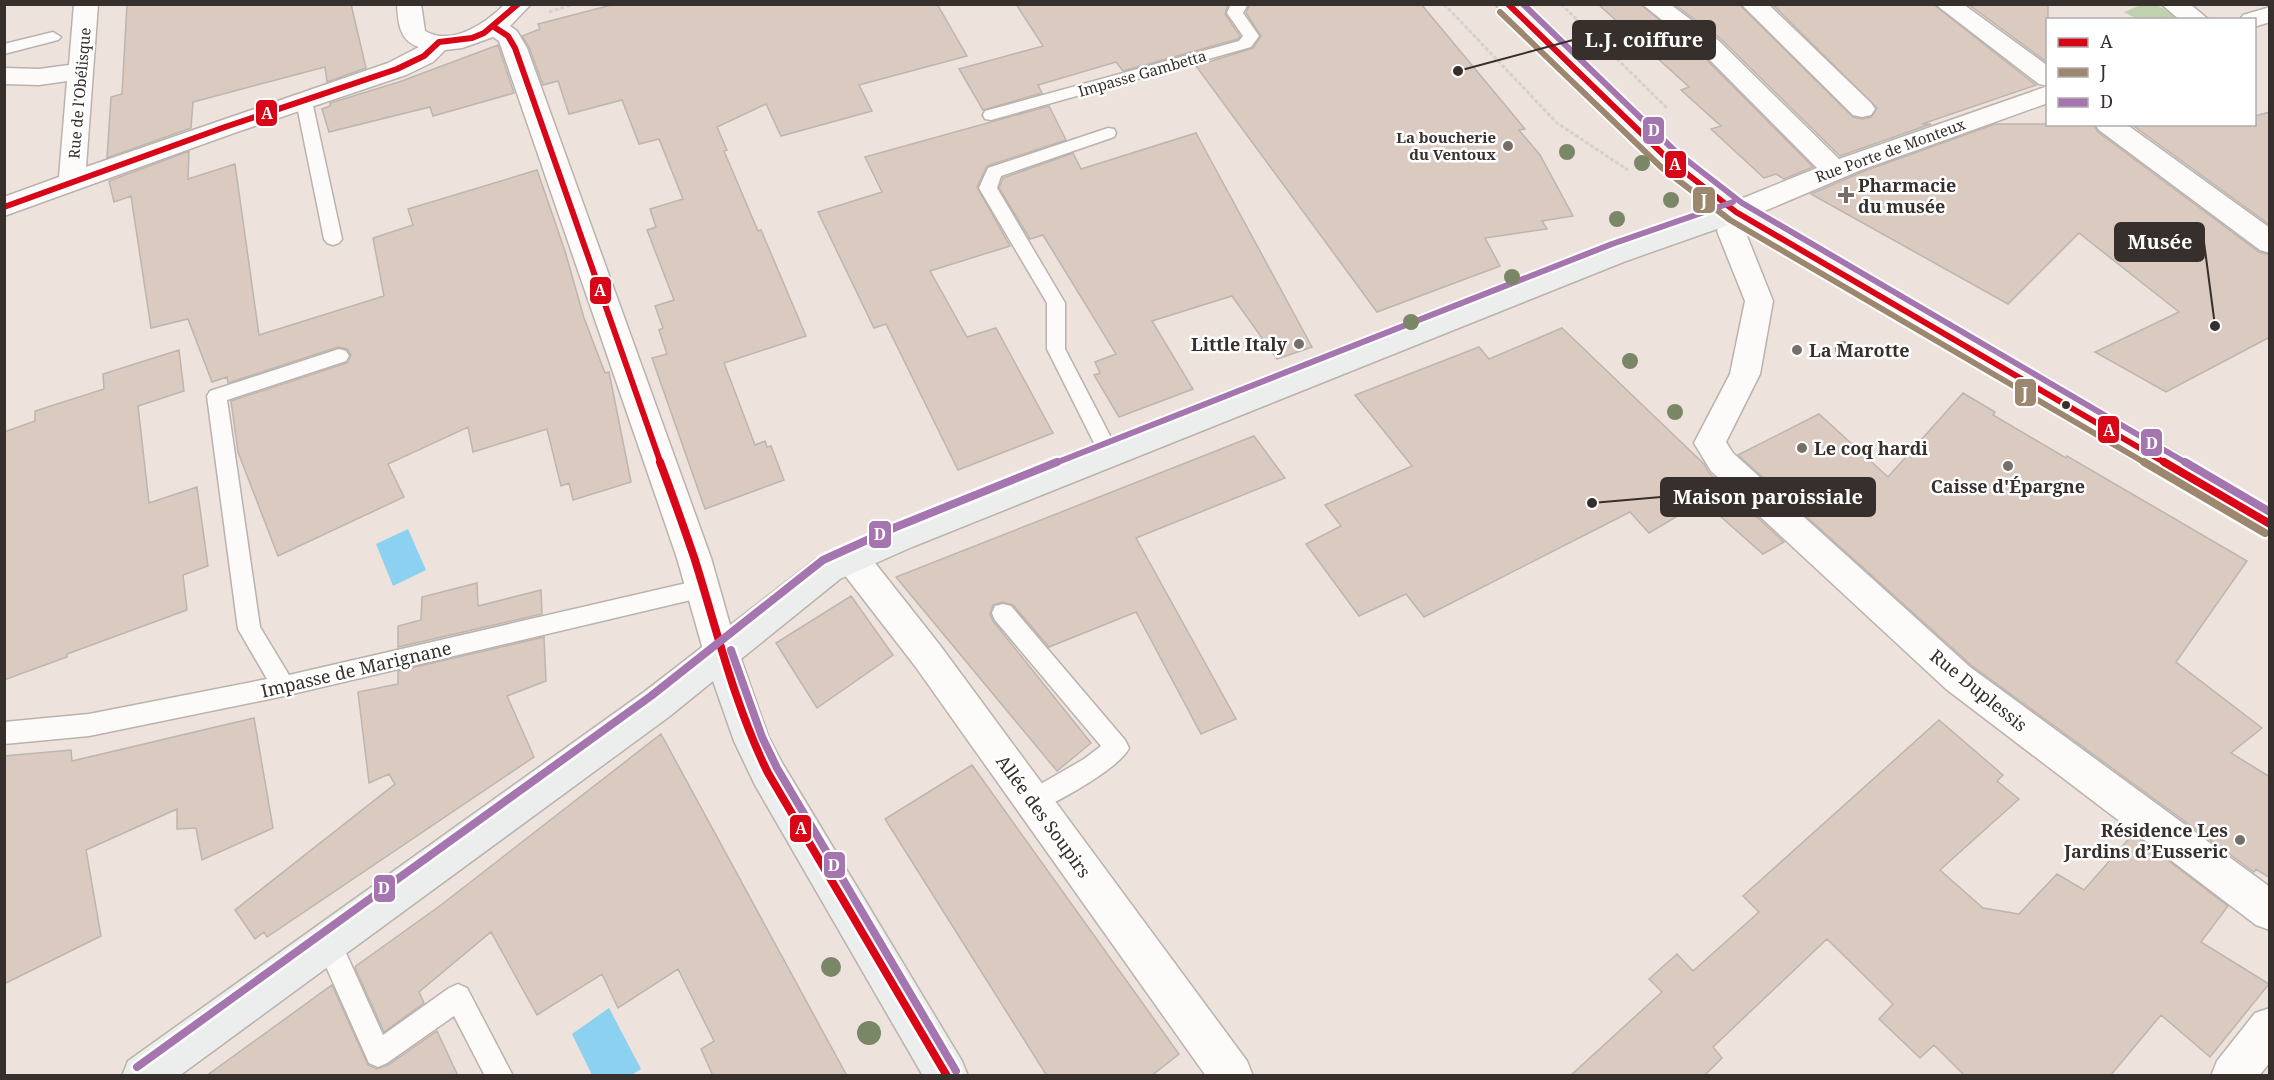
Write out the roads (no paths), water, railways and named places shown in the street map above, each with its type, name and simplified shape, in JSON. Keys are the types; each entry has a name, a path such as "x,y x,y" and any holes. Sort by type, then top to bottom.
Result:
{"main road":[{"path":"1507,4 1668,159 1736,212 2270,524"},
{"path":"143,1076 657,704 828,569 900,537 1109,453 1616,254 1736,212"},
{"path":"721,653 752,741 768,773 947,1076"}],"street":[{"name":"Rue de l'Obélisque","path":"72,181 86,4"},
{"path":"409,4 412,30 425,41 439,42 472,38 494,27 519,4"},
{"path":"1654,4 1710,46 1834,169"},
{"path":"1752,4 1782,30 1826,76 1862,109"},
{"path":"1947,4 2046,77"},
{"path":"2173,4 2194,18"},
{"path":"494,27 508,36 515,48 704,588 721,653"},
{"path":"4,207 72,181 412,63 424,56 439,42"},
{"path":"4,76 39,77 81,71"},
{"name":"Rue Porte de Monteux","path":"1736,212 1898,140 2046,95"},
{"path":"2111,126 2270,243"},
{"name":"Rue Duplessis","path":"1736,212 1731,231 1759,301 1745,374 1710,443 1722,462 1958,678 2270,911"},
{"name":"Allée des Soupirs","path":"852,559 927,655 1232,1076"},
{"path":"2232,1076 2270,1028"}],"lane":[{"name":"Impasse Gambetta","path":"991,115 1245,44 1251,36 1235,13 1236,7 1241,4"},
{"path":"4,49 53,37"},
{"path":"304,101 333,239"},
{"path":"1108,133 994,172 988,188 1056,303 1056,349 1109,453"},
{"path":"284,686 249,629 217,396 339,356"},
{"name":"Impasse de Marignane","path":"4,733 89,725 284,686 704,588"},
{"path":"1003,613 1118,748 1092,767 1033,801"},
{"path":"328,942 378,1053 458,997 500,1076"}],"water":[{"path":"408,529 426,570 393,586 376,544"},
{"path":"609,1008 641,1069 632,1075 592,1075 572,1034"}],"place":[{"name":"L.J. coiffure","path":"1458,71"},
{"name":"La boucherie du Ventoux","path":"1508,146"},
{"name":"Pharmacie du musée","path":"1846,195"},
{"name":"Musée","path":"2215,326"},
{"name":"Little Italy","path":"1299,344"},
{"name":"La Marotte","path":"1797,350"},
{"name":"Le coq hardi","path":"1802,448"},
{"name":"Caisse d'Épargne","path":"2008,466"},
{"name":"Maison paroissiale","path":"1592,503"},
{"name":"Résidence Les Jardins d’Eusseric","path":"2240,840"}]}
